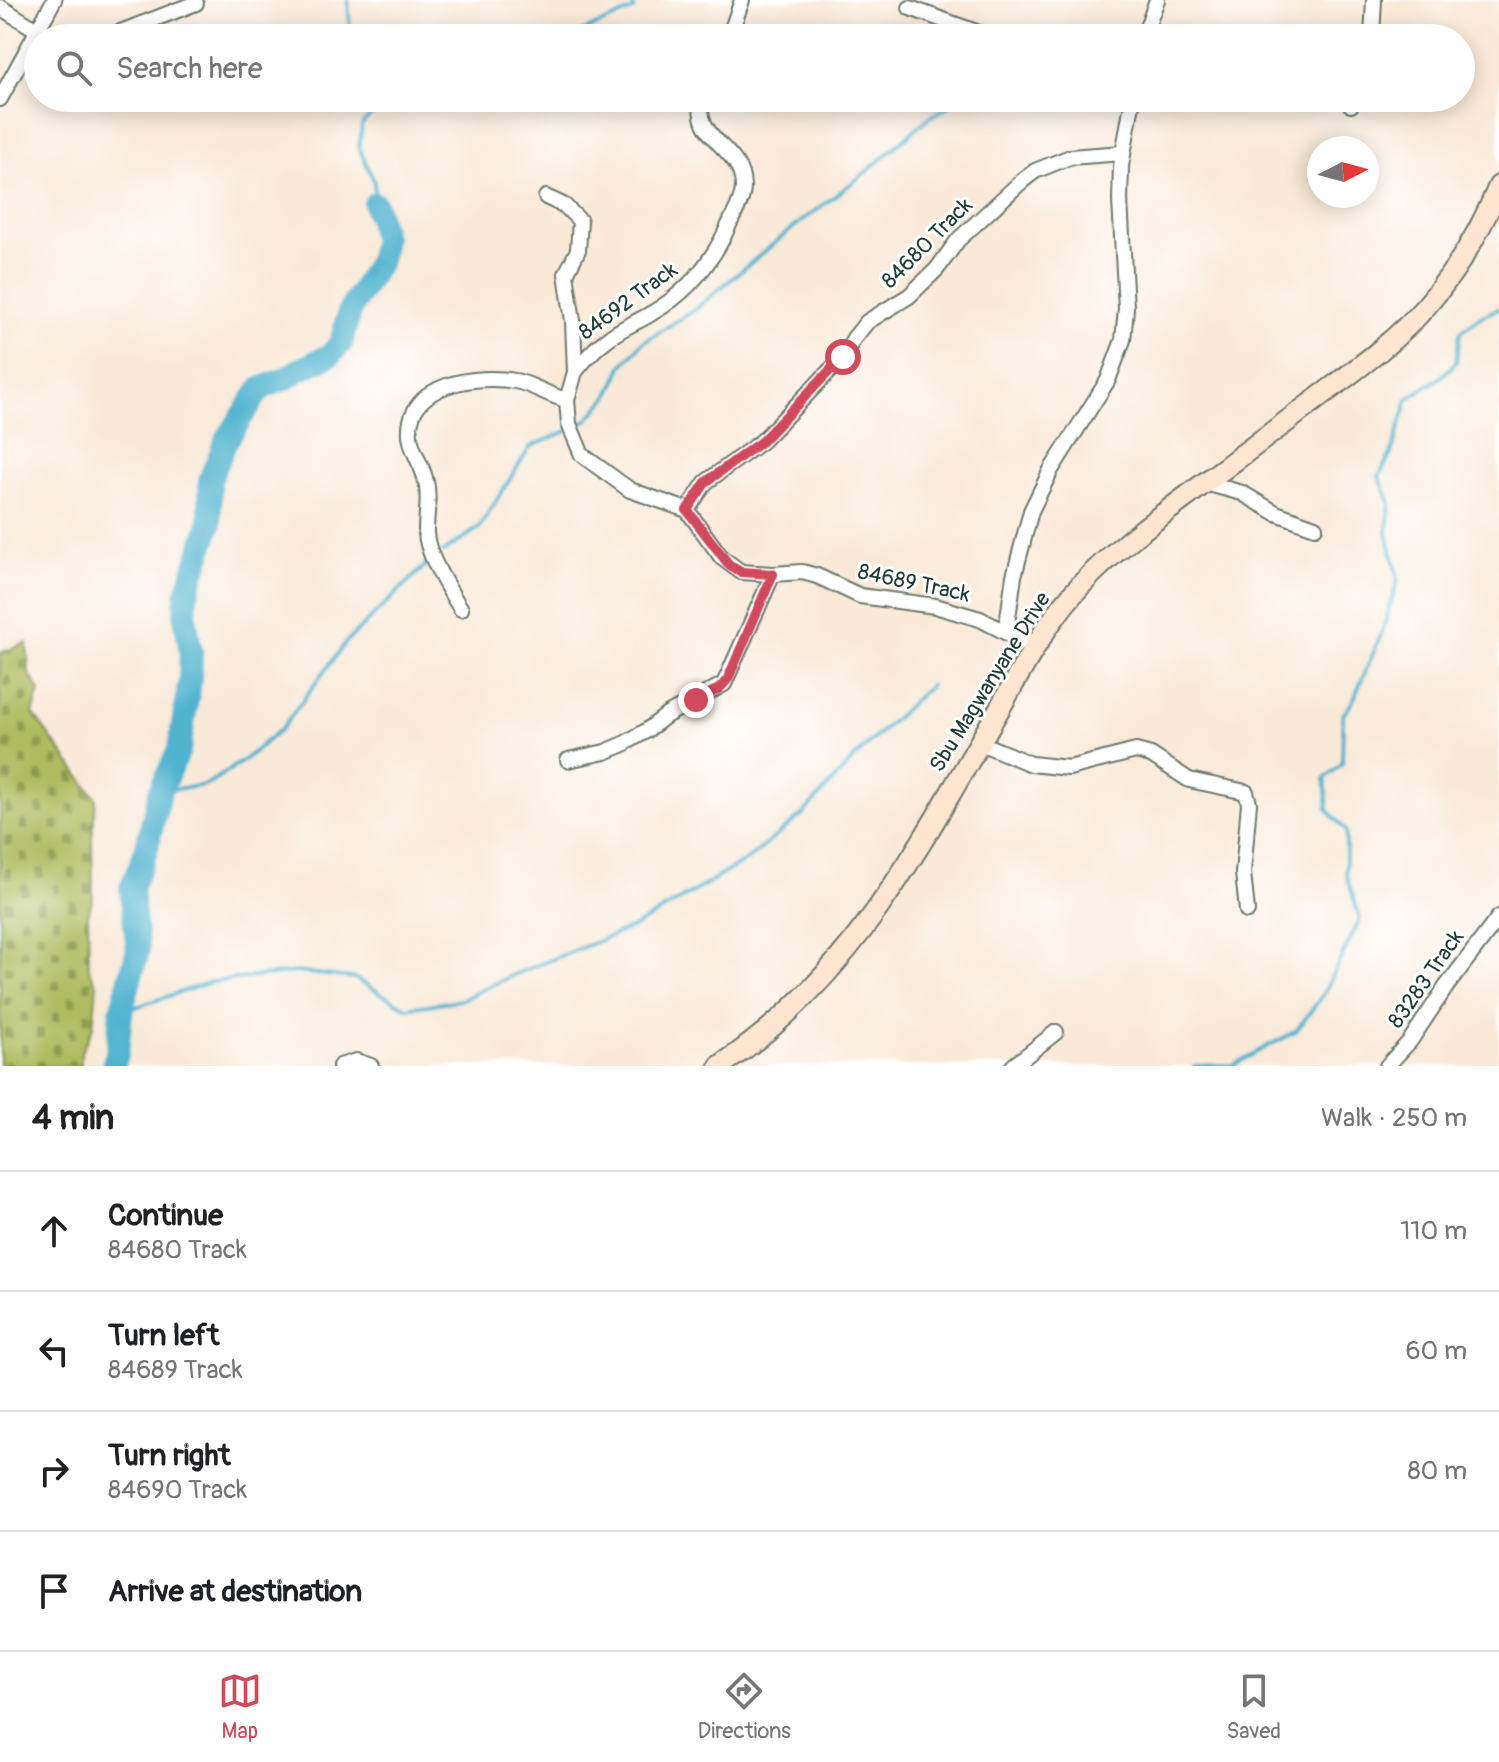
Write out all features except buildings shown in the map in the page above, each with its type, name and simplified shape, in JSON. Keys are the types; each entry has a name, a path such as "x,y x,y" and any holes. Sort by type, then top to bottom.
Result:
{"main road":[{"name":"Sbu Magwanyane Drive","path":"720,1066 786,1015 854,943 899,878 1036,648 1071,596 1109,557 1370,359 1425,308 1467,251 1499,186"}],"street":[{"path":"40,24 54,0"},
{"path":"734,24 742,0"},
{"path":"1148,24 1157,0"},
{"path":"1373,24 1374,0"},
{"path":"141,24 196,3"},
{"path":"0,7 27,24"},
{"path":"910,8 954,24"},
{"path":"0,99 24,63"},
{"name":"84692 Track","path":"575,372 602,343 660,309 687,288 717,251 742,197 738,164 706,130 701,112"},
{"path":"1006,631 1014,576 1031,511 1051,470 1108,380 1123,340 1126,298 1120,200 1123,153 1130,112"},
{"name":"84680 Track","path":"687,510 706,482 762,441 843,357 867,322 909,296 937,269 958,240 1022,181 1035,171 1070,157 1123,153"},
{"path":"546,197 565,206 580,221 578,250 566,274 573,321 575,372 567,400 569,424 582,455 630,490 687,510"},
{"path":"461,609 447,587 426,535 426,480 409,434 417,407 430,392 443,386 495,380 523,383 567,400"},
{"path":"1205,483 1242,493 1276,513 1315,527"},
{"name":"84689 Track","path":"687,510 730,566 741,572 802,572 860,596 935,606 980,619 1036,648"},
{"path":"568,760 622,745 667,715 724,684 773,574"},
{"path":"980,743 1031,764 1069,768 1122,752 1136,751 1151,755 1189,780 1246,792 1249,803 1243,873 1247,911"},
{"name":"83283 Track","path":"1387,1066 1410,1041 1499,917"},
{"path":"1013,1066 1056,1032"},
{"path":"340,1066 356,1061 371,1066"}],"green space":[{"path":"27,643 29,674 40,691 33,714 96,798 92,838 93,898 88,914 89,969 97,985 93,1027 81,1052 81,1066 0,1066 0,653"}],"waterway":[{"path":"348,0 350,24"},
{"path":"600,24 633,10 636,0"},
{"path":"374,112 362,124 359,148 374,181 375,204"},
{"path":"575,427 587,420 609,396 622,366 642,343 693,311 939,112"},
{"path":"113,1066 121,1012 138,950 131,888 146,851 160,791 179,750 190,680 186,595 210,524 210,480 226,441 260,389 330,355 341,343 350,310 380,260 384,238 375,204"},
{"path":"1194,1066 1233,1065 1296,1031 1323,995 1360,919 1346,874 1346,831 1328,810 1325,778 1342,764 1343,715 1353,701 1382,632 1398,580 1387,532 1390,503 1379,476 1391,454 1408,399 1441,377 1456,362 1460,333 1477,319 1499,308"},
{"path":"443,552 479,528 530,447 567,431"},
{"path":"160,791 206,785 244,760 282,728 347,641 430,561"},
{"path":"121,1012 211,982 296,972 354,978 407,1008 461,1000 513,975 636,926 748,859 803,814 856,756 930,685"}],"route":[{"path":"696,700 719,689 728,679 773,574 741,572 730,566 687,510 706,482 762,441 843,357"}]}
